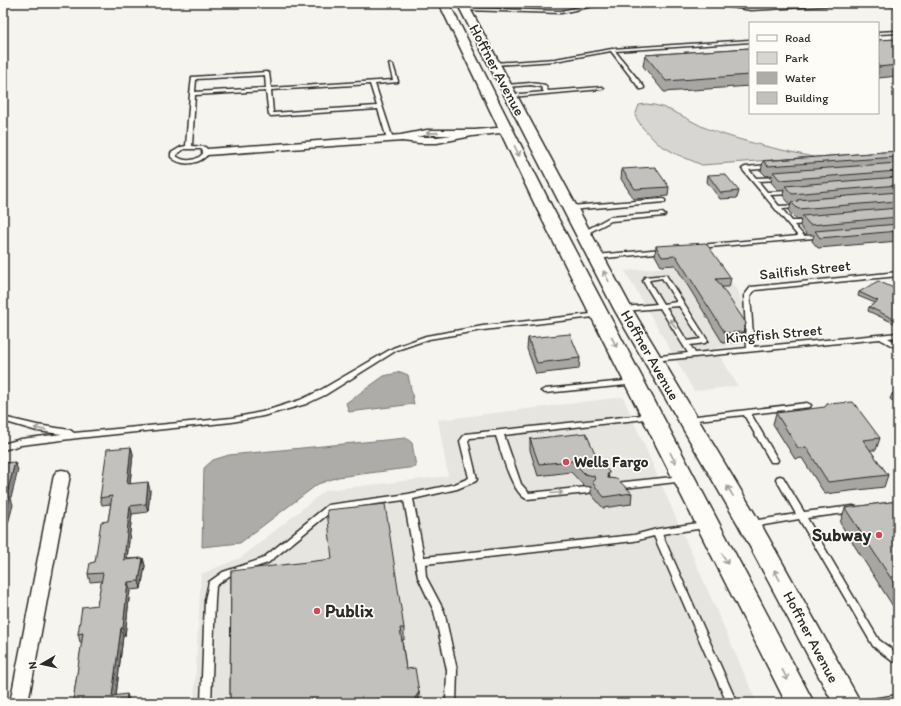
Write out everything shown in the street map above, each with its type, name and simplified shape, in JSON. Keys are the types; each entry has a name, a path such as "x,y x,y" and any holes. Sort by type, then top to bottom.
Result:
{"main road":[{"name":"Hoffner Avenue","path":"455,7 474,63 555,227 800,703"},
{"name":"Hoffner Avenue","path":"455,7 494,64 624,309 750,525 847,703"},
{"path":"474,63 485,72 493,88 498,93 509,91"},
{"path":"555,227 570,239 602,300 624,309"},
{"path":"600,315 613,318 626,328 638,349 652,359"}],"street":[{"path":"207,152 402,138 410,135 507,130"},
{"path":"19,703 62,475"}],"lane":[{"path":"455,7 561,12 605,3"},
{"path":"707,3 751,9 851,3"},
{"path":"885,3 898,6"},
{"path":"879,33 898,32"},
{"path":"494,64 555,60 612,50 749,41"},
{"path":"612,50 642,88"},
{"path":"192,94 396,81 391,65"},
{"path":"188,147 194,78 267,73 271,115 380,107"},
{"path":"372,82 390,139"},
{"path":"509,91 537,85 543,86 547,93"},
{"path":"509,91 547,93 602,88"},
{"path":"188,147 203,148 207,152 204,157 189,161 179,160 174,157 175,152 188,147"},
{"path":"776,166 745,169 803,238"},
{"path":"755,180 786,178"},
{"path":"766,194 797,191"},
{"path":"570,208 663,201"},
{"path":"778,208 808,206"},
{"path":"584,234 610,219 662,214"},
{"path":"790,223 814,221"},
{"path":"693,248 827,236"},
{"path":"596,257 670,250"},
{"name":"Sailfish Street","path":"751,350 747,296 753,288 898,274"},
{"path":"685,343 705,341 664,276 647,278 646,281 661,306 685,343 693,355"},
{"path":"624,309 681,304"},
{"path":"3,447 21,442 224,421 263,414 286,408 316,396 395,349 428,337 484,328 600,315"},
{"name":"Kingfish Street","path":"652,359 898,336"},
{"path":"882,337 898,347"},
{"path":"545,391 634,382"},
{"path":"687,419 807,405"},
{"path":"747,413 774,460"},
{"path":"206,703 212,584 226,574 264,561 331,507 408,497 457,486 473,479 464,441 468,436 651,416"},
{"path":"3,419 37,428 78,435"},
{"path":"500,433 517,485 527,496 588,490"},
{"path":"611,487 684,479"},
{"path":"780,479 876,643 895,658 898,658"},
{"path":"408,497 422,577 439,611 452,670 451,703"},
{"path":"750,525 861,508"},
{"path":"420,561 634,538 657,532 708,525"},
{"path":"657,532 732,703"},
{"path":"872,703 898,699"}],"shaded area":[{"path":"717,262 739,293 748,333 744,344 715,348 738,386 694,391 625,271"},
{"path":"623,397 757,703 194,703 201,574 242,557 326,490 448,476 438,420"}],"green space":[{"path":"646,104 663,107 701,126 734,138 813,157 702,165 676,154 657,143 642,127 635,116 639,105"}],"water":[{"path":"401,372 408,375 414,404 349,412 346,403 384,376"},
{"path":"406,438 412,443 416,467 338,477 318,484 240,543 202,547 204,468 213,460 229,455"}],"building":[{"path":"898,39 898,65 879,67 879,40"},
{"path":"749,48 749,75 666,81 645,55"},
{"path":"898,151 898,157 768,166 763,161"},
{"path":"898,163 898,171 780,180 773,172"},
{"path":"655,167 669,187 635,189 622,169"},
{"path":"725,174 739,191 721,193 708,175"},
{"path":"898,177 898,185 792,194 785,186"},
{"path":"898,192 898,201 798,209 791,202 798,201 797,200"},
{"path":"898,208 898,217 810,225 802,216"},
{"path":"898,224 898,231 820,238 815,231"},
{"path":"706,243 731,278 716,279 746,323 743,332 725,333 676,256 662,257 656,246"},
{"path":"878,281 898,290 898,321 869,307 878,301 859,292"},
{"path":"570,334 580,358 537,363 528,338"},
{"path":"898,389 898,397 892,394"},
{"path":"853,402 880,438 863,440 888,475 828,482 806,447 798,448 776,413 825,407 827,404"},
{"path":"586,433 597,458 609,472 607,475 608,478 617,479 632,493 604,497 592,482 595,479 594,476 585,474 572,461 539,464 530,439"},
{"path":"131,447 127,484 148,482 146,504 130,506 124,560 143,558 139,581 128,582 123,628 121,628 112,696 127,694 126,703 68,703 73,701 83,633 78,634 82,607 97,605 103,573 88,574 90,563 95,562 101,522 108,521 112,496 100,498 107,449"},
{"path":"15,462 6,497 10,497 3,524 3,463"},
{"path":"898,501 898,589 845,508"},
{"name":"Publix","path":"385,504 404,628 400,628 406,669 415,668 419,692 415,698 416,703 230,703 231,571 332,559 327,510"}],"place":[{"name":"Wells Fargo","path":"566,462"},
{"name":"Subway","path":"879,535"},
{"name":"Publix","path":"317,611"}]}
